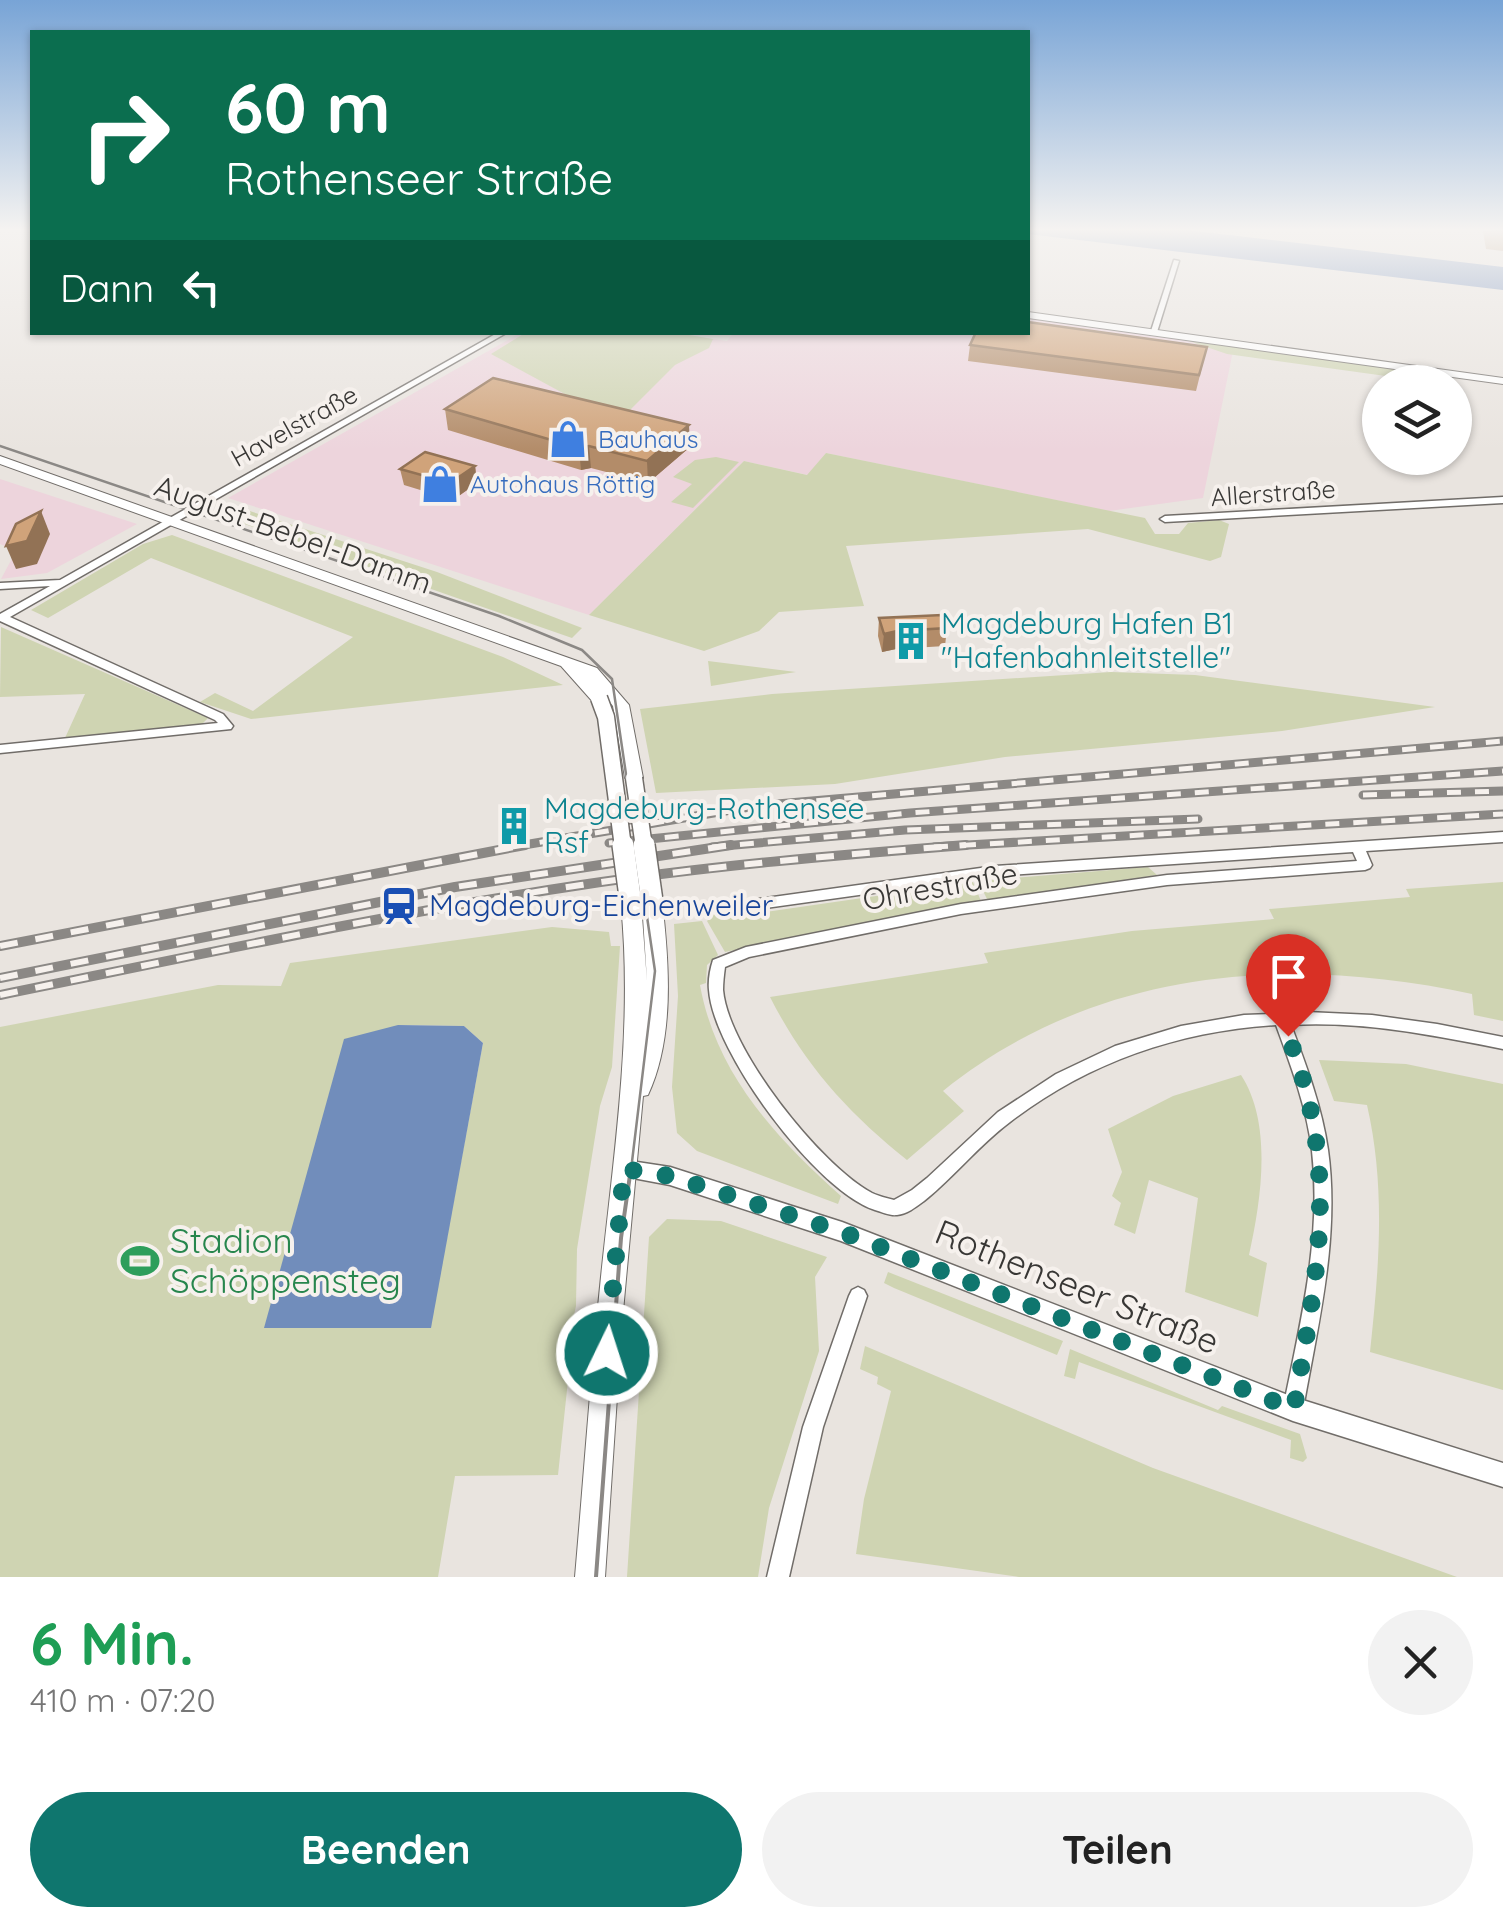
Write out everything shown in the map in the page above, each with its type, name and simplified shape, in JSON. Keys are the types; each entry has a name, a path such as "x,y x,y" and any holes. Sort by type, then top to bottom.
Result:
{"main road":[{"path":"1030,315 1503,381"},
{"name":"August-Bebel-Damm","path":"0,460 566,662 603,691 624,716 642,903 658,1008 655,1040 633,1112 624,1169"},
{"path":"590,1577 624,1169"}],"street":[{"path":"1153,332 1162,304"},
{"name":"Havelstraße","path":"0,618 499,335"},
{"name":"Allerstraße","path":"1165,519 1503,500"},
{"path":"0,586 64,581"},
{"name":"Havelstraße","path":"0,618 219,717 228,726 0,749"},
{"name":"Ohrestraße","path":"751,905 995,870 1503,837"},
{"name":"Ohrestraße","path":"1280,1017 1209,1023 1117,1054 1015,1109 905,1206 883,1206 860,1194 790,1128 743,1064 716,991 715,969 724,959 944,912 1167,880 1365,864 1358,846"},
{"path":"1156,858 1167,880"},
{"path":"1294,1409 1318,1251 1323,1183 1310,1098 1280,1017 1387,1021 1503,1043"},
{"name":"Rothenseer Straße","path":"624,1169 670,1176 842,1232 1294,1409 1503,1475"},
{"path":"778,1577 812,1427 858,1296"}],"shaded area":[{"path":"1030,318 1234,346 1203,498 1109,511 826,453 808,475 744,461 589,615 228,498 516,335 686,335 727,341 732,335 1030,335"},
{"path":"0,479 137,524 47,573 1,579 16,551 0,544"}],"green space":[{"path":"522,335 689,335 713,339 709,348 675,365 623,417 572,398 491,354"},
{"path":"1183,339 1383,365 1362,365 1362,373 1227,354"},
{"path":"826,453 1145,518 1155,534 1179,534 1188,523 1219,520 1229,524 1221,557 1210,561 1088,529 846,546 864,606 779,612 759,631 704,651 589,615 744,461 807,475"},
{"path":"716,457 739,462 693,508 671,502 692,484 673,477 695,460"},
{"path":"218,503 437,572 582,628 572,638 233,520 221,515"},
{"path":"172,535 503,657 563,685 251,719 200,702 215,693 253,711 353,637 151,558 48,618 31,610 143,544"},
{"path":"1,627 208,718 199,727 65,738 85,694 0,697"},
{"path":"708,661 796,672 711,686"},
{"path":"1111,672 1195,675 1435,707 1282,731 1005,757 835,784 656,793 640,709 772,694"},
{"path":"1148,867 1157,875 988,901 978,881"},
{"path":"973,882 981,901 725,952 707,921 725,903 735,902 738,916"},
{"path":"1503,882 1503,1021 1474,1015 1472,994 1333,975 1264,975 1195,982 1128,996 1063,1019 1002,1050 943,1091 964,1111 907,1160 829,1086 797,1044 770,997 988,963 984,953 1132,931 1274,919 1269,909 1410,897 1406,889"},
{"path":"702,921 718,955 707,965 706,983 700,985 720,1047 752,1102 794,1151 841,1196 838,1204 697,1151 677,1133 672,1087 678,996 674,924"},
{"path":"552,927 609,932 611,946 620,946 612,1067 600,1106 577,1249 576,1306 568,1343 571,1352 558,1475 455,1476 438,1577 0,1577 0,1027 218,985 281,986 290,963","holes":["398,1025 464,1026 483,1043 430,1328 265,1328"]},
{"path":"1319,1060 1406,1064 1503,1084 1503,1390 1370,1352 1379,1228 1373,1136 1367,1105 1334,1101"},
{"path":"1241,1075 1251,1095 1261,1139 1260,1187 1249,1255 1267,1263 1258,1317 1185,1292 1198,1198 1149,1180 1135,1234 1114,1225 1121,1203 1112,1196 1122,1172 1108,1129 1173,1096"},
{"path":"667,1219 721,1221 827,1257 815,1277 819,1351 769,1508 758,1577 627,1577 649,1237"},
{"path":"888,1272 1063,1341 1057,1355 894,1288 884,1283"},
{"path":"865,1346 1153,1468 1457,1577 1019,1577 856,1554 864,1499 891,1391 877,1384 878,1377 860,1369"},
{"path":"1070,1349 1218,1410 1222,1406 1300,1434 1307,1458 1303,1462 1290,1458 1291,1440 1079,1362 1075,1379 1064,1376"}],"water":[{"path":"398,1025 464,1026 483,1043 431,1328 264,1328 344,1039"}],"building":[{"path":"1030,322 1207,347 1199,375 970,345 975,335 1030,335"},
{"path":"493,378 689,425 647,461 589,446 579,448 445,409"},
{"path":"425,452 475,466 450,483 400,469"},
{"path":"41,511 27,541 6,546 16,524"},
{"path":"942,615 947,628 884,634 879,618"}],"tram line":[{"path":"0,446 499,616 582,650 612,679 655,971 631,1170"},
{"path":"596,1577 621,1238 631,1168"}],"railway":[{"path":"512,847 755,806 1503,741"},
{"path":"609,843 910,813 1503,771"},
{"path":"1363,795 1503,791"},
{"path":"960,845 1503,814"},
{"path":"726,846 905,830 1198,819"},
{"path":"0,946 525,845"},
{"path":"726,846 731,845"},
{"path":"0,995 508,896 725,867 960,845"},
{"path":"934,847 960,845"},
{"path":"960,845 966,845"},
{"path":"0,978 455,887 726,846"},
{"path":"712,847 726,846"}],"place":[{"name":"Bauhaus","path":"568,439"},
{"name":"Autohaus Röttig","path":"440,484"},
{"name":"Magdeburg Hafen B1 \"Hafenbahnleitstelle\"","path":"911,641"},
{"name":"Magdeburg-Rothensee Rsf","path":"514,826"},
{"name":"Magdeburg-Eichenweiler","path":"399,906"},
{"name":"Stadion Schöppensteg","path":"140,1261"}],"route":[{"path":"607,1353 624,1169 670,1176 842,1232 1294,1409 1318,1251 1323,1183 1310,1098 1288,1036"}]}
